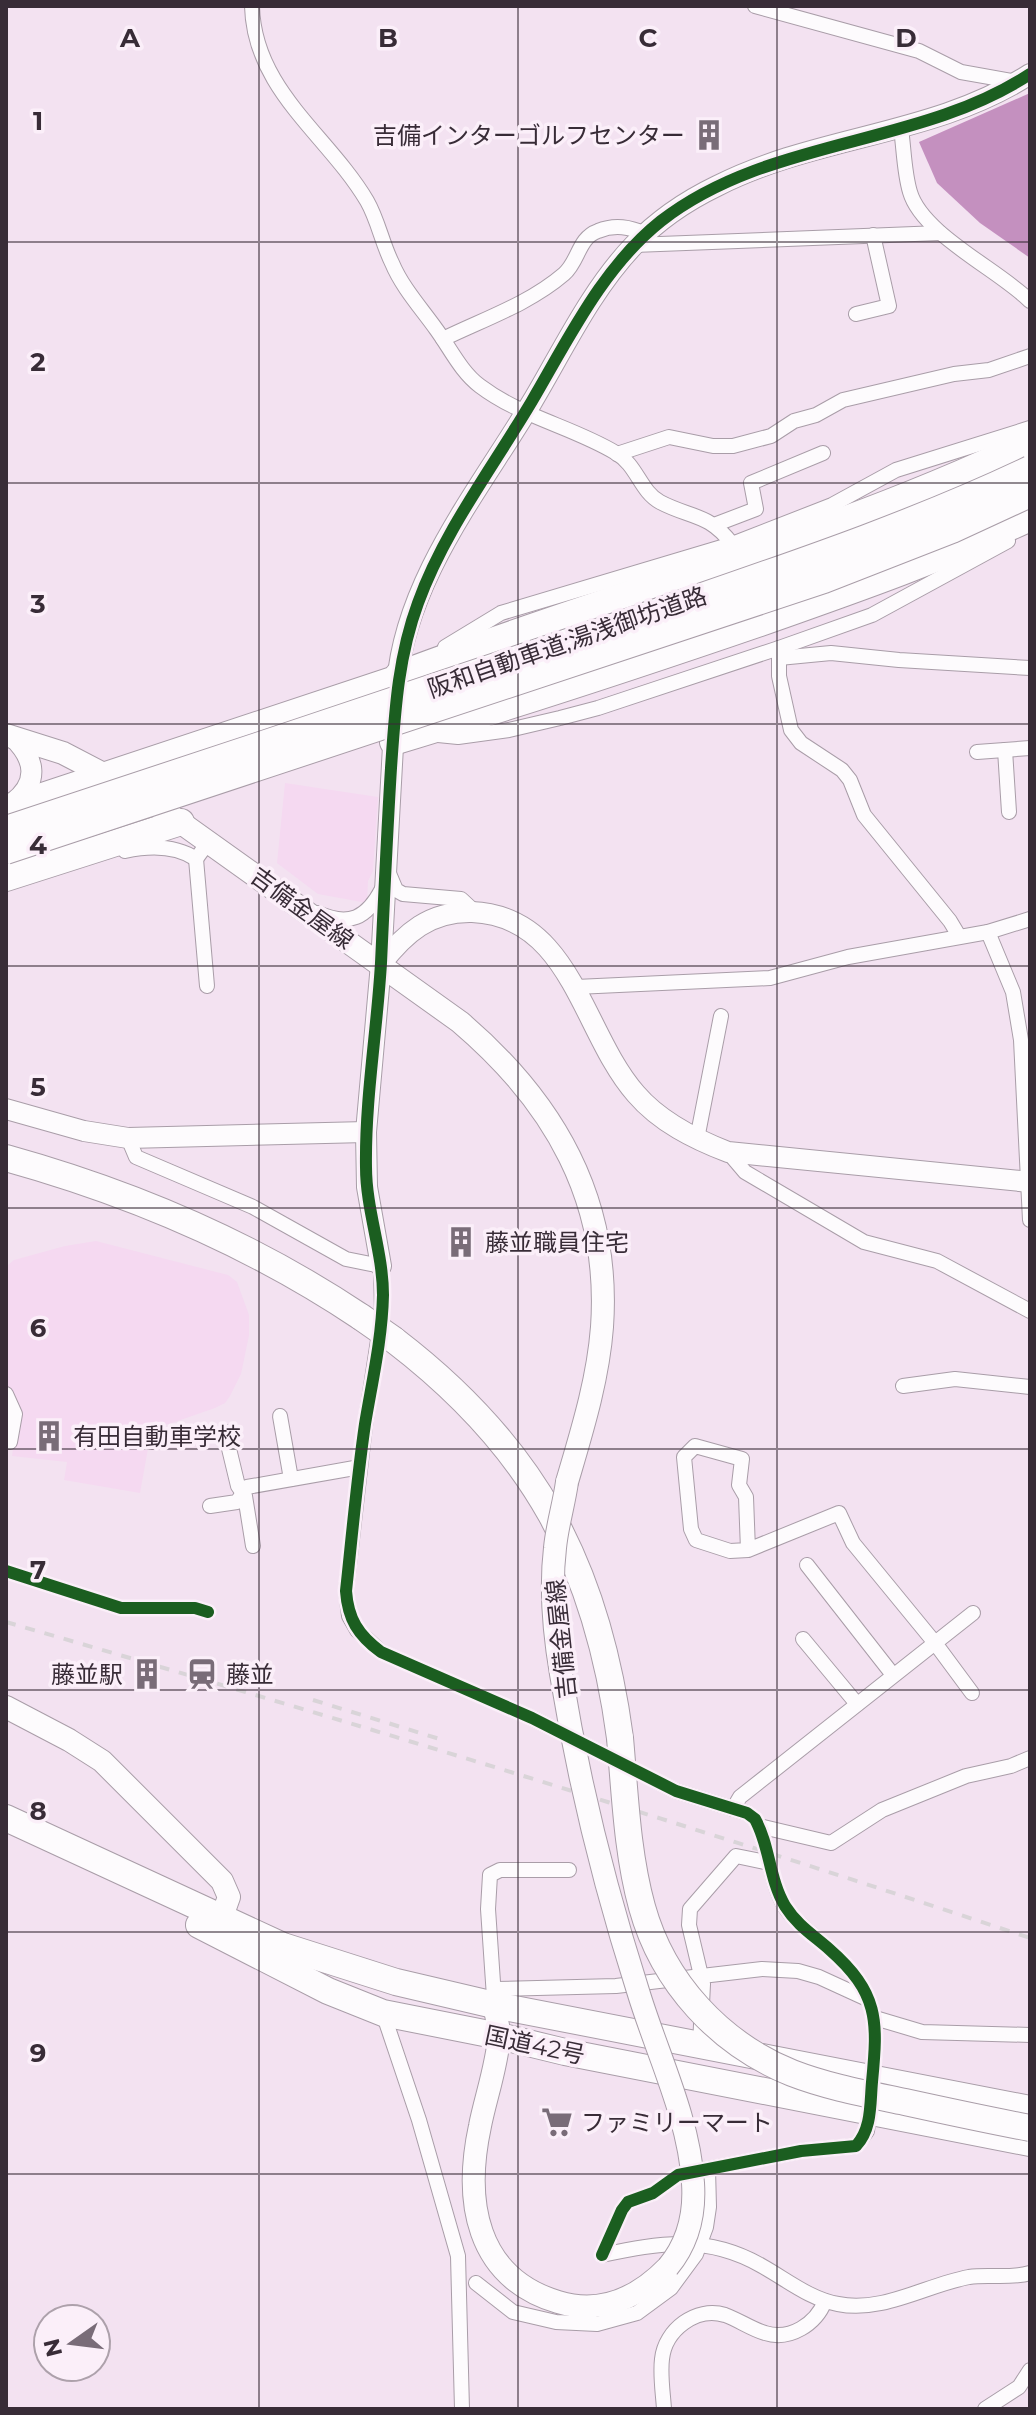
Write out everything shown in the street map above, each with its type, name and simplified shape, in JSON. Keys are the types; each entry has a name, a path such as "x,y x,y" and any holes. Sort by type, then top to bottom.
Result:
{"highway":[{"path":"398,675 698,572 912,494 1030,442"},
{"name":"阪和自動車道;湯浅御坊道路","path":"6,829 511,662 764,574 918,518 1030,469"},
{"name":"阪和自動車道;湯浅御坊道路","path":"9,873 824,580 952,530 1030,494"},
{"path":"393,742 592,681 862,587 984,540 1030,518"},
{"path":"9,873 181,822"},
{"path":"6,1158 100,1187 182,1219 273,1263 394,1340 458,1394 502,1443 526,1475 563,1536 584,1581 609,1664 631,1852 642,1908 653,1940 666,1964 696,2007 713,2024 766,2061 795,2074 846,2089 1030,2128"},
{"name":"国道42号","path":"6,1818 75,1849 219,1926 328,1991 383,2013 1030,2143"},
{"name":"国道42号","path":"219,1926 367,1974 494,1997 700,2045 1030,2109"}],"main road":[{"name":"吉備金屋線","path":"10,736 63,753 104,772 181,822 202,850 296,904 460,1022 509,1067 550,1118 579,1179 597,1242 602,1283 602,1326 593,1387 567,1482 555,1548 553,1593 556,1640 565,1698 616,1916 676,2104 691,2165 694,2198 690,2224 680,2250 668,2267 637,2294 619,2302 590,2307 548,2299 508,2274 487,2248 480,2229 474,2187 479,2131 499,2036 494,1997"},
{"path":"6,1707 102,1761 171,1828 222,1881 229,1897 219,1926"}],"street":[{"path":"252,6 259,49 272,78 292,109 365,198 392,265 468,377 491,394 617,454 634,469 646,491 660,502 706,519 732,544"},
{"path":"755,6 919,51 961,72 1024,78"},
{"path":"1024,78 994,96 967,107 747,172 692,199 640,239 596,294 429,574 406,639 398,675 381,964 366,1132 367,1187 381,1266 382,1314 346,1591 349,1616 367,1642 381,1652 532,1718 676,1791 747,1813 759,1826 776,1887 787,1909 804,1930 841,1962 869,2000 875,2018 876,2054 867,2131 856,2146 801,2151 678,2175 653,2193 628,2202 602,2255 670,2243 701,2244 749,2259 825,2301 842,2305 873,2304 973,2277 1022,2276 1030,2273"},
{"path":"901,129 910,193 917,206 940,233 1030,301"},
{"path":"443,339 513,307 556,280 573,264 588,236 599,230 624,227 640,239 940,233"},
{"path":"856,314 889,306 873,235"},
{"path":"617,454 669,437 713,446 733,446 771,436 794,421 816,415 843,400 954,374 989,370 1030,356"},
{"path":"9,804 398,675 501,613 732,544 832,505 896,470 1030,428"},
{"path":"714,525 756,509 751,483 823,453"},
{"path":"393,742 442,734 458,737 509,730 598,708 779,653 872,615 1030,531"},
{"path":"779,653 831,653 1030,668"},
{"path":"779,653 779,676 791,730 801,743 842,770 850,780 864,815 959,936"},
{"path":"9,804 28,788 32,771 23,746 10,736"},
{"path":"977,752 1030,748"},
{"path":"1005,750 1009,812"},
{"path":"9,873 136,849 202,850 207,986"},
{"path":"385,859 396,890 403,894 461,899 475,912"},
{"path":"296,904 339,921 350,919 368,910 384,887"},
{"path":"381,964 397,943 423,922 443,915 475,912 496,915 521,926 552,953 576,987 604,1048 634,1092 661,1117 697,1139 728,1152 1029,1182"},
{"path":"576,987 770,978 848,957 988,932 1030,919"},
{"path":"988,932 1013,992 1021,1040 1030,1220"},
{"path":"697,1139 721,1016"},
{"path":"6,1109 84,1131 128,1138 366,1132"},
{"path":"128,1138 136,1157 253,1207 346,1259 381,1266"},
{"path":"728,1152 745,1172 864,1242 937,1261 1030,1311"},
{"path":"903,1386 955,1379 1030,1387"},
{"path":"6,1394 15,1414 10,1442"},
{"path":"280,1416 291,1479"},
{"path":"225,1432 238,1486 245,1496 253,1546"},
{"path":"748,1550 746,1497 739,1485 742,1459 695,1446 684,1457 691,1529 696,1540 730,1551 748,1550 839,1513 853,1543 972,1693"},
{"path":"210,1506 237,1502 247,1487 360,1467"},
{"path":"807,1565 893,1675"},
{"path":"733,1809 740,1797 973,1613"},
{"path":"803,1639 857,1704"},
{"path":"759,1826 831,1843 882,1810 966,1776 1011,1766 1030,1758"},
{"path":"700,2045 703,1984 689,1925 690,1909 736,1856 770,1863"},
{"path":"569,1870 500,1870 490,1875 487,1886 494,1997 616,1986 737,1970 798,1971 869,2000"},
{"path":"383,2013 419,2120 460,2270 462,2409"},
{"path":"875,2018 922,2032 1030,2035"},
{"path":"476,2283 505,2307 521,2315 568,2324 597,2324 637,2313 661,2297 681,2278 701,2244 709,2207 708,2169"},
{"path":"460,2287 508,2274"},
{"path":"664,2409 662,2359 670,2336 678,2326 697,2316 715,2313 765,2333 787,2335 808,2324 822,2310 825,2301"},
{"path":"985,2409 1019,2387 1030,2370"}],"shaded area":[{"path":"1030,93 1030,258 980,223 937,183 919,142"},
{"path":"285,783 378,797 373,871 368,881 367,903 318,894 277,863"},
{"path":"96,1241 228,1275 237,1282 249,1315 249,1335 241,1374 230,1396 215,1408 169,1424 152,1426 140,1493 64,1480 67,1462 12,1456 19,1407 6,1386 7,1266 14,1260"}],"railway":[{"path":"6,1622 520,1775 1030,1938"},
{"path":"313,1700 443,1740"}],"cycle path":[{"path":"602,2255 628,2202 653,2193 678,2175 801,2151 856,2146 865,2132 869,2116 874,2024 872,2009 858,1980 785,1906 755,1819 747,1813 676,1791 532,1718 381,1652 360,1633 349,1610 346,1591 383,1295 367,1183 366,1142 381,963 392,747 402,664 411,623 441,550 574,328 604,282 640,239 661,221 703,194 748,173 940,116 986,98 1030,74"},
{"path":"6,1571 121,1608 195,1608 208,1612"}],"place":[{"name":"吉備インターゴルフセンター","path":"709,135"},
{"name":"藤並職員住宅","path":"461,1242"},
{"name":"有田自動車学校","path":"49,1436"},
{"name":"藤並駅","path":"147,1674"},
{"name":"藤並","path":"202,1674"},
{"name":"ファミリーマート","path":"557,2122"}]}
